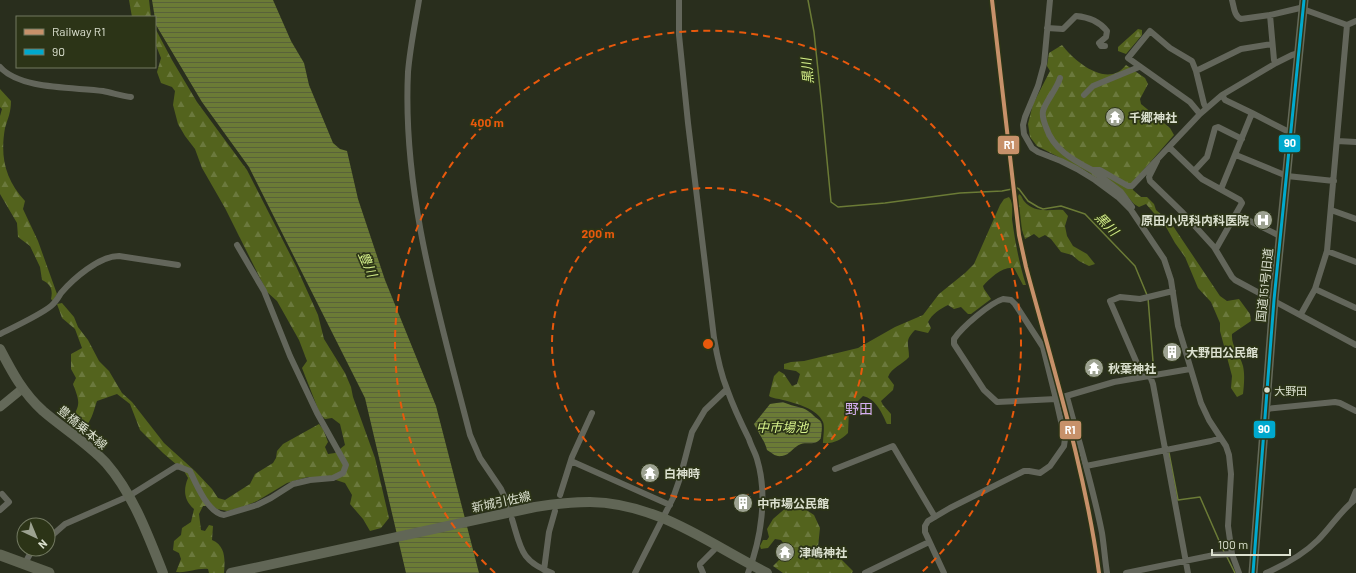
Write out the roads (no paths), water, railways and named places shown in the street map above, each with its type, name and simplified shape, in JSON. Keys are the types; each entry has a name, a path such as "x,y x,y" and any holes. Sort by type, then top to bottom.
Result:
{"highway":[{"path":"0,555 49,573"}],"main road":[{"name":"豊橋乗本線","path":"0,349 22,389 43,411 96,454 117,478 129,496 149,536 163,573"},
{"name":"新城引佐線","path":"231,573 535,507 571,502 591,502 639,510 664,518 717,546 749,569 767,573"}],"street":[{"path":"419,0 408,71 411,166 417,212 431,280 470,435 480,458 501,489 508,505"},
{"path":"679,0 679,35 704,264 717,358 727,389 757,459 762,488 761,516 749,569"},
{"path":"1050,0 1042,70 1038,86 1025,117 1023,125 1024,134 1028,143 1038,152 1061,161 1095,180 1111,191 1131,210 1161,253 1171,280 1178,326 1201,403 1229,455 1228,526 1230,554 1239,573"},
{"path":"1232,0 1236,16 1241,19 1270,15 1300,8 1304,5 1309,12 1347,25 1356,21"},
{"name":"国道151号旧道","path":"1253,573 1274,300 1304,5"},
{"path":"1270,15 1272,44 1274,60 1276,63"},
{"path":"1047,28 1063,29 1076,16 1090,18 1107,32 1106,37 1099,43 1101,46 1105,46"},
{"path":"1301,314 1315,289 1327,251 1347,25"},
{"path":"1200,114 1190,102 1128,58 1150,31 1170,48 1192,61 1206,108"},
{"path":"1196,71 1241,49 1272,44"},
{"path":"1299,54 1292,55 1276,63 1222,95 1206,108 1157,161 1149,177 1150,181 1183,213 1216,249 1235,280 1356,344"},
{"path":"0,67 12,76 33,83 131,97"},
{"path":"1084,95 1093,86 1139,67"},
{"path":"1060,78 1043,111 1044,122 1048,134 1060,149 1073,160 1092,170 1121,192 1132,206 1131,210"},
{"path":"1222,95 1225,100 1291,131"},
{"path":"1221,189 1252,113"},
{"path":"1194,171 1207,157 1214,128 1218,127 1242,139"},
{"path":"1337,141 1356,142"},
{"path":"1169,147 1202,178 1240,200 1242,203 1216,249"},
{"path":"1236,155 1287,176 1334,181"},
{"path":"1092,170 1100,170 1128,186 1132,186 1154,162 1157,161"},
{"path":"1331,210 1356,219"},
{"path":"1236,214 1278,235 1281,235"},
{"path":"56,532 66,524 129,496 177,466 190,471 205,499 215,513 224,515 257,505 293,484 310,480 332,478 343,473 346,464 317,413 290,356 264,291 237,245"},
{"path":"1327,251 1356,262"},
{"path":"0,334 51,306 66,288 103,259 119,256 178,265"},
{"path":"1315,289 1356,308"},
{"path":"1141,377 1139,368 1110,301 1125,296 1133,299 1173,291"},
{"path":"944,573 925,532 925,526 928,521 1024,471 1029,470 1040,473 1045,471 1064,446 1065,439 1056,399 1043,347 1011,300 1003,299 996,301 954,339 954,344 984,390 997,402 1056,399 1114,382 1190,369"},
{"path":"1150,376 1167,450 1188,573"},
{"path":"0,407 22,389"},
{"path":"634,573 670,505 680,478 692,432 705,410 727,389"},
{"path":"1067,396 1086,466 1102,534 1107,573"},
{"path":"1266,409 1335,402 1356,411"},
{"path":"560,495 571,461 592,413"},
{"path":"1086,466 1221,438"},
{"path":"835,469 893,446 935,517"},
{"path":"571,461 670,505"},
{"path":"1266,573 1280,567 1309,549 1318,541 1353,501 1356,491"},
{"path":"0,510 9,502 2,494"},
{"path":"512,519 525,557 546,572 549,532 555,511"},
{"path":"865,573 929,542"},
{"path":"703,573 700,564 717,546"},
{"path":"1126,573 1186,562 1214,555 1230,554"},
{"path":"24,565 28,557"}],"water":[{"name":"豊川","path":"152,0 273,0 291,41 304,63 309,85 333,143 340,149 347,151 358,199 385,280 436,406 479,573 406,573 365,398 249,167 202,102 156,25 156,16 155,16"},
{"name":"中市場池","path":"783,402 803,408 810,412 820,420 822,430 821,438 817,442 801,444 785,455 777,456 767,450 765,443 754,424 770,404"}],"waterway":[{"name":"黒川","path":"808,0 814,32 831,202 838,207 885,203 960,193 1002,191 1017,188 1028,201 1043,209 1061,206 1085,214 1135,266 1147,295"},
{"name":"黒川","path":"1148,298 1154,374"},
{"name":"黒川","path":"1169,453 1178,500 1200,497 1224,552"},
{"name":"黒川","path":"1227,557 1235,573"}],"rail line":[{"name":"R1","path":"992,0 1019,235 1026,267 1077,457 1093,534 1099,573"}],"place":[{"name":"千郷神社","path":"1115,117"},
{"name":"原田小児科内科医院","path":"1263,220"},
{"name":"大野田公民館","path":"1172,352"},
{"name":"秋葉神社","path":"1094,368"},
{"name":"大野田","path":"1267,390"},
{"name":"白神時","path":"650,473"},
{"name":"中市場公民館","path":"743,503"},
{"name":"津嶋神社","path":"785,552"}],"district":[{"name":"野田","path":"859,408"}]}
